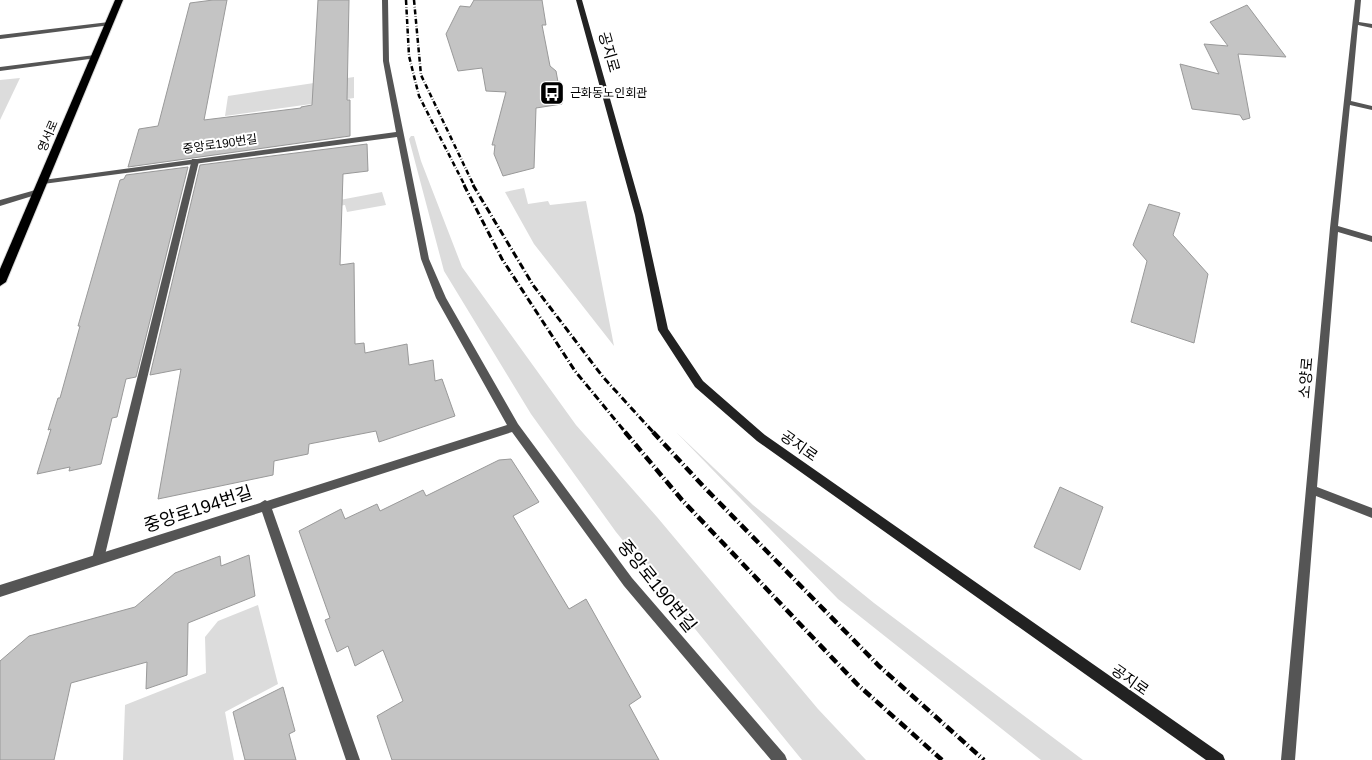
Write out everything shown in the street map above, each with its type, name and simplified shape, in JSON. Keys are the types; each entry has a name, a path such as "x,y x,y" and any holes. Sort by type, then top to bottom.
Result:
{"main road":[{"name":"영서로","path":"0,282 119,0"}],"street":[{"name":"중앙로190번길","path":"385,0 386,61 426,259 441,298 514,427 628,582 780,760"},
{"name":"공지로","path":"579,0 639,215 663,330 699,384 761,438 1218,760"},
{"name":"소양로","path":"1288,760 1334,228 1358,0"},
{"path":"1355,23 1372,26"},
{"path":"0,37 109,24"},
{"path":"0,68 95,57"},
{"path":"1347,102 1372,108"},
{"name":"중앙로190번길","path":"0,202 41,186 195,161 401,134"},
{"path":"98,559 195,161"},
{"path":"1334,228 1372,239"},
{"path":"265,505 514,427"},
{"path":"1311,489 1372,513"},
{"name":"중앙로194번길","path":"0,591 265,505 354,760"}],"shaded area":[{"path":"354,77 354,98 225,116 228,96"},
{"path":"20,78 0,120 0,80"},
{"path":"411,136 414,136 421,161 462,267 576,425 657,517 818,709 866,760 802,760 616,532 531,414 444,271 409,139"},
{"path":"524,188 528,204 548,201 550,205 586,201 614,346 534,244 505,192"},
{"path":"382,192 386,205 347,212 345,205 310,210 308,206"},
{"path":"676,432 753,505 874,603 1083,760 1041,760 838,599"},
{"path":"258,605 278,684 225,712 234,760 123,760 125,705 206,673 205,637 218,621"}],"building":[{"path":"227,0 204,120 312,105 318,0 349,0 347,100 350,100 350,136 128,167 139,129 158,126 190,3"},
{"path":"474,0 542,0 546,25 542,25 550,66 556,71 562,104 536,108 534,168 503,176 494,154 495,145 492,145 506,92 486,91 482,68 458,71 446,34 460,6 470,7"},
{"path":"1247,5 1286,57 1238,54 1250,118 1243,120 1240,115 1192,109 1180,64 1219,74 1204,44 1228,46 1210,22"},
{"path":"367,144 368,171 343,174 340,265 354,263 355,344 364,343 365,353 407,344 409,365 433,360 435,381 442,379 455,416 379,442 376,431 309,444 308,454 274,461 273,475 158,499 181,369 150,375 200,165"},
{"path":"188,167 136,377 126,379 117,417 112,418 101,464 69,471 70,467 37,474 120,180 124,179 126,175"},
{"path":"1149,204 1180,213 1173,235 1208,274 1194,343 1131,322 1147,261 1133,245"},
{"path":"511,459 539,502 513,516 569,609 586,599 641,697 629,705 659,760 392,760 377,716 403,701 383,650 355,666 348,646 337,652 325,620 330,618 299,531 341,509 345,519 377,504 380,511 423,490 426,496 499,460"},
{"path":"1060,487 1103,507 1080,570 1034,547"},
{"path":"249,555 255,596 188,623 187,675 146,689 147,662 71,683 54,760 0,760 0,661 29,636 135,607 175,573 220,556 221,566"},
{"path":"283,687 295,731 289,734 296,760 245,760 233,712"}],"railway":[{"path":"406,0 409,56 419,96 465,186"},
{"path":"414,0 421,75 474,186"},
{"path":"464,185 502,259 575,371 626,433"},
{"path":"473,185 533,285 603,377 654,433"},
{"path":"625,432 682,500 858,685 942,760"},
{"path":"653,432 704,487 879,666 984,760"}],"place":[{"name":"근화동노인회관","path":"552,93"}]}
